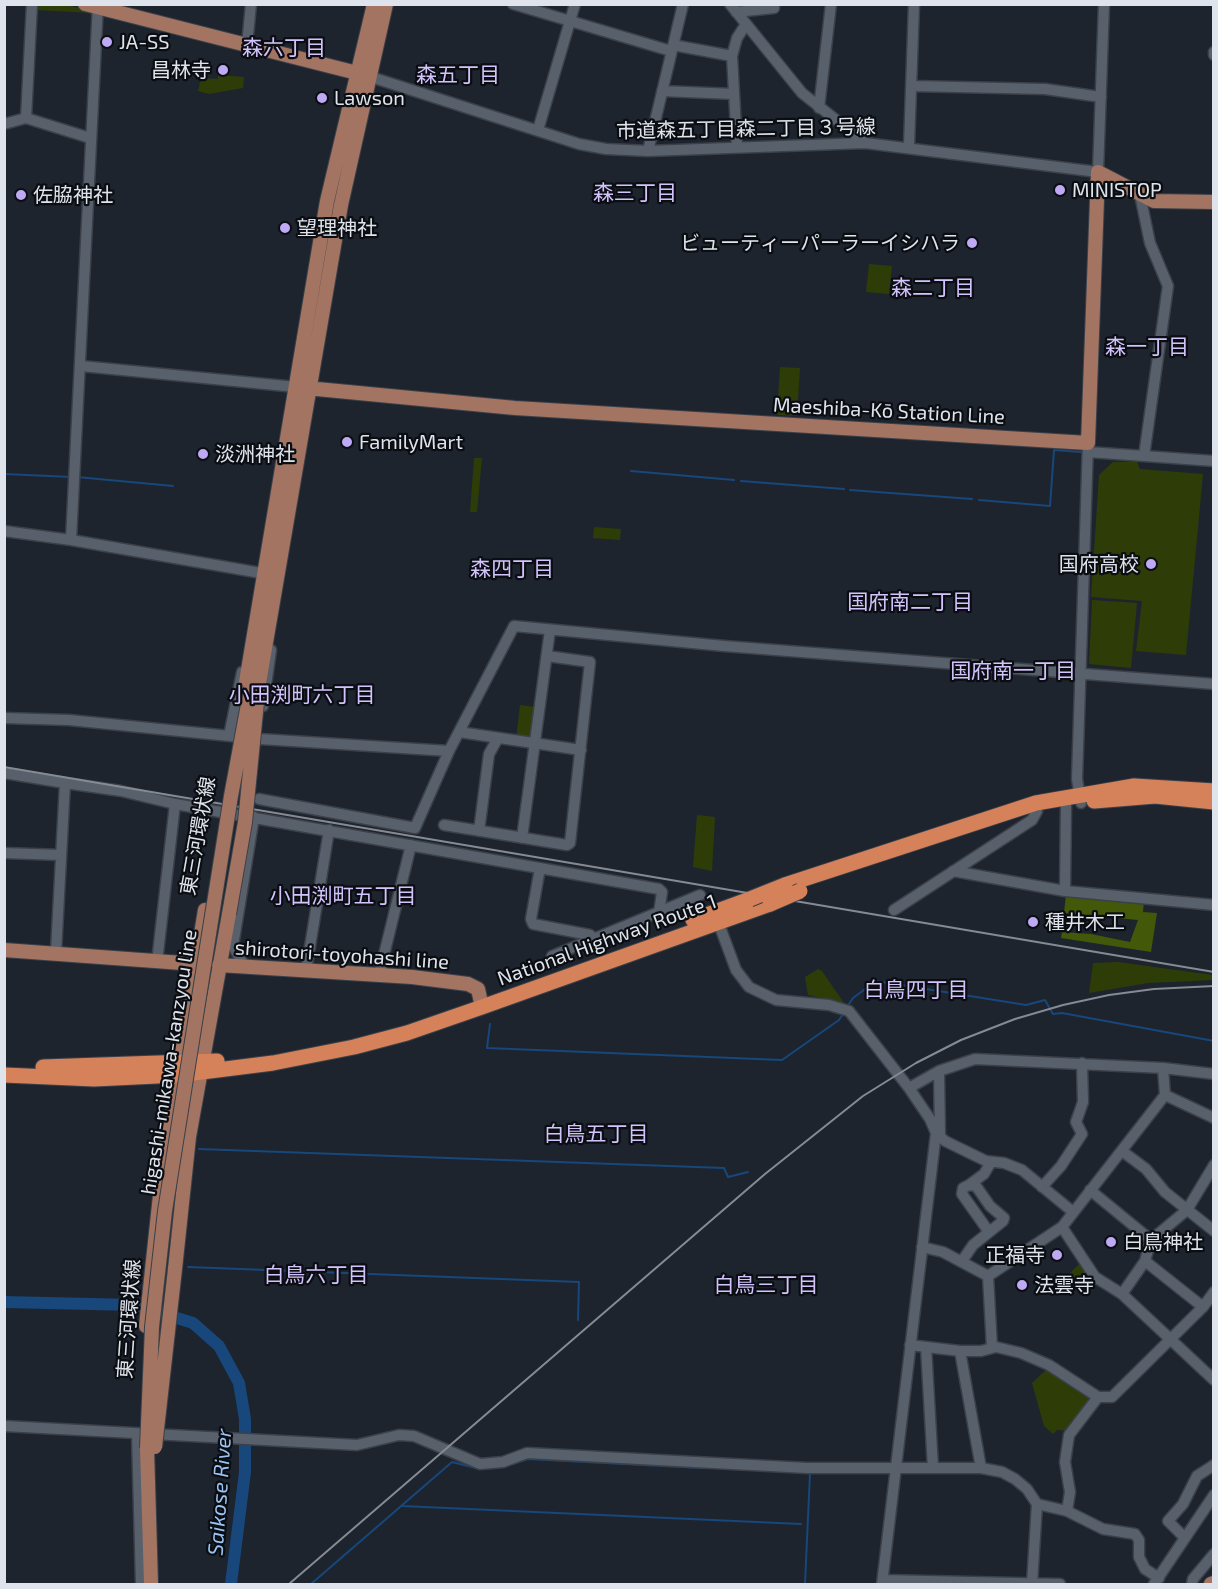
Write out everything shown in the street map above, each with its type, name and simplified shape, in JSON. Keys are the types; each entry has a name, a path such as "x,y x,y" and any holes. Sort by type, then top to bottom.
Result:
{"highway":[{"name":"National Highway Route 1","path":"4,1074 94,1078 302,1058 354,1047 407,1033 481,1003 717,918 770,904 800,891 1037,811 1134,786 1214,790"},
{"name":"National Highway Route 1","path":"717,918 750,899 785,885 1006,812 1076,801 1155,796 1214,802"},
{"name":"National Highway Route 1","path":"4,1065 179,1070"}],"main road":[{"name":"higashi-mikawa-kanzyou line","path":"363,75 374,4"},
{"name":"higashi-mikawa-kanzyou line","path":"151,1584 148,1504 151,1448 142,1430 166,1199 231,796 264,623 268,574 285,497 327,201 386,4"},
{"path":"93,6 363,75"},
{"path":"1088,448 1098,172 1154,201 1214,202"},
{"name":"Maeshiba-Kō Station Line","path":"302,388 515,408 1088,448"},
{"name":"東三河環状線","path":"151,1448 175,1269 189,1137 244,822 252,689 268,574"},
{"name":"東三河環状線","path":"142,1430 150,1267 164,1158 220,817 252,689"},
{"path":"4,950 196,964"},
{"name":"shirotori-toyohashi line","path":"219,965 379,975 468,984 478,989 481,1003"},
{"name":"higashi-mikawa-kanzyou line","path":"148,1504 157,1584"}],"street":[{"path":"26,118 32,4"},
{"path":"247,45 251,4"},
{"path":"513,4 570,22 672,48 732,56"},
{"path":"538,130 575,4"},
{"path":"648,150 683,4"},
{"path":"733,7 774,8 774,4"},
{"path":"819,108 831,4"},
{"path":"909,146 914,4"},
{"path":"1098,172 1104,4"},
{"path":"71,540 81,366 93,6"},
{"path":"733,7 802,93 865,142"},
{"path":"737,147 732,56 737,38 746,24"},
{"name":"市道森五丁目森二丁目３号線","path":"363,75 595,148 648,150 865,142 1098,172"},
{"path":"912,86 1045,89 1101,97"},
{"path":"662,91 734,94"},
{"path":"4,124 26,118 90,138"},
{"path":"1140,195 1150,243 1168,286 1144,456"},
{"path":"81,366 302,388"},
{"path":"1065,891 1076,801 1088,448 1144,456 1214,460"},
{"path":"260,739 265,691 292,523 285,497"},
{"path":"4,531 71,540 268,574 229,736"},
{"path":"259,799 415,828 449,751 514,626 1214,684"},
{"path":"522,838 550,630"},
{"path":"444,825 567,845 570,843 590,662 547,656"},
{"path":"4,718 69,720 260,739 449,751"},
{"path":"459,732 581,750"},
{"path":"479,831 489,754 498,738"},
{"path":"4,773 121,791 175,804 659,889 662,892 659,913"},
{"path":"56,952 65,783"},
{"path":"157,962 175,804"},
{"path":"894,910 1032,820 1037,811"},
{"path":"245,967 233,946 254,817"},
{"path":"306,971 329,830"},
{"path":"379,975 411,845"},
{"path":"4,853 61,855"},
{"path":"540,868 531,919 533,924 590,935 595,939"},
{"path":"953,871 1065,891 1214,905"},
{"path":"552,956 700,895"},
{"path":"717,918 736,970 749,987 776,1000 829,1005 849,1011 909,1088 938,1135 991,1162 1004,1163 1022,1170 1072,1212"},
{"path":"909,1088 939,1071 975,1059 1163,1068 1214,1074"},
{"path":"1042,1187 1061,1166 1082,1134 1076,1122 1083,1102 1082,1063"},
{"path":"988,1276 1062,1227 1166,1095 1163,1068"},
{"path":"939,1071 938,1135 922,1246 883,1582 1060,1584"},
{"path":"1166,1095 1214,1118"},
{"path":"1122,1151 1146,1169 1165,1192 1214,1231"},
{"path":"989,1232 962,1194 963,1188 984,1174 991,1162"},
{"path":"1122,1294 1145,1261 1151,1240 1187,1210 1214,1165"},
{"path":"962,1262 973,1245 1004,1218 990,1206 976,1186 969,1185"},
{"path":"1090,1190 1151,1240"},
{"path":"1062,1227 1095,1277 1122,1294 1214,1380"},
{"path":"922,1246 943,1252 988,1276"},
{"path":"1145,1261 1203,1307"},
{"path":"988,1276 992,1348"},
{"path":"910,1345 960,1351 992,1348 1021,1353 1049,1365 1098,1397 1112,1397 1203,1307 1214,1292"},
{"path":"926,1347 933,1468"},
{"path":"960,1351 981,1468"},
{"path":"1066,1511 1070,1492 1065,1462 1069,1435 1098,1397"},
{"path":"4,1426 142,1430 238,1440 357,1445 399,1435 414,1436 480,1464 503,1462 527,1453 680,1462 895,1469 981,1468 1002,1472 1015,1479 1028,1489 1037,1504 1032,1584"},
{"path":"141,1584 142,1430"},
{"path":"1185,1538 1168,1521 1183,1504 1197,1476 1214,1465"},
{"path":"1037,1504 1066,1511 1103,1529 1135,1534 1139,1540 1139,1557 1145,1569 1156,1581 1214,1495"},
{"path":"1192,1584 1193,1579 1214,1554"}],"green space":[{"path":"63,4 93,13 36,10 36,5"},
{"path":"218,75 244,77 243,88 209,94 198,91 201,78 218,79"},
{"path":"869,264 892,266 889,294 866,292"},
{"path":"780,367 800,368 797,416 777,415"},
{"path":"474,458 482,458 477,512 470,512"},
{"path":"1113,462 1137,462 1140,469 1203,474 1186,655 1136,651 1142,601 1091,597 1099,475"},
{"path":"594,527 621,529 620,540 593,538"},
{"path":"1092,600 1137,603 1131,668 1089,664"},
{"path":"520,705 536,707 532,741 516,739"},
{"path":"697,815 715,817 712,871 693,867"},
{"path":"1066,894 1144,901 1143,912 1157,913 1151,952 1061,938 1062,932 1091,934 1130,942 1138,920 1064,913"},
{"path":"1118,962 1213,975 1213,980 1148,983 1089,993 1093,963"},
{"path":"818,969 822,971 844,1003 808,995 805,977"},
{"path":"1080,1263 1093,1279 1084,1290 1065,1278"},
{"path":"1049,1367 1094,1397 1069,1431 1057,1430 1053,1434 1044,1426 1032,1383"}],"waterway":[{"path":"979,500 1050,506 1054,450 1081,452"},
{"path":"631,471 734,480"},
{"path":"4,474 72,477"},
{"path":"77,477 173,486"},
{"path":"741,481 844,489"},
{"path":"850,490 972,499"},
{"path":"847,1007 853,998 876,981 1026,1005 1045,1000 1053,1014 1062,1013 1214,1041"},
{"path":"490,1024 487,1048 782,1060 839,1020 843,1014"},
{"path":"199,1149 724,1168 728,1177 748,1172"},
{"path":"188,1267 579,1282 578,1320"},
{"name":"Saikose River","path":"4,1302 135,1305 193,1323 219,1346 239,1383 245,1419 245,1472 231,1584"},
{"path":"510,1465 528,1459 701,1468"},
{"path":"311,1584 452,1462 480,1469 505,1467"},
{"path":"805,1584 810,1473"},
{"path":"402,1506 801,1524"}],"railway":[{"path":"4,767 1214,972"},
{"path":"289,1584 765,1174 863,1096 916,1063 961,1040 1015,1019 1109,995 1154,989 1214,986"}],"place":[{"name":"JA-SS","path":"107,42"},
{"name":"昌林寺","path":"223,70"},
{"name":"Lawson","path":"322,98"},
{"name":"MINISTOP","path":"1060,190"},
{"name":"佐脇神社","path":"21,195"},
{"name":"望理神社","path":"285,228"},
{"name":"ビューティーパーラーイシハラ","path":"972,243"},
{"name":"FamilyMart","path":"347,442"},
{"name":"淡洲神社","path":"203,454"},
{"name":"国府高校","path":"1151,564"},
{"name":"種井木工","path":"1033,922"},
{"name":"白鳥神社","path":"1111,1242"},
{"name":"正福寺","path":"1057,1255"},
{"name":"法雲寺","path":"1022,1285"}],"district":[{"name":"森六丁目","path":"284,48"},
{"name":"森五丁目","path":"458,75"},
{"name":"森三丁目","path":"635,193"},
{"name":"森二丁目","path":"933,288"},
{"name":"森一丁目","path":"1147,347"},
{"name":"森四丁目","path":"512,569"},
{"name":"国府南二丁目","path":"910,602"},
{"name":"国府南一丁目","path":"1013,671"},
{"name":"小田渕町六丁目","path":"302,695"},
{"name":"小田渕町五丁目","path":"343,896"},
{"name":"白鳥四丁目","path":"916,990"},
{"name":"白鳥五丁目","path":"596,1134"},
{"name":"白鳥六丁目","path":"316,1275"},
{"name":"白鳥三丁目","path":"766,1285"}]}
